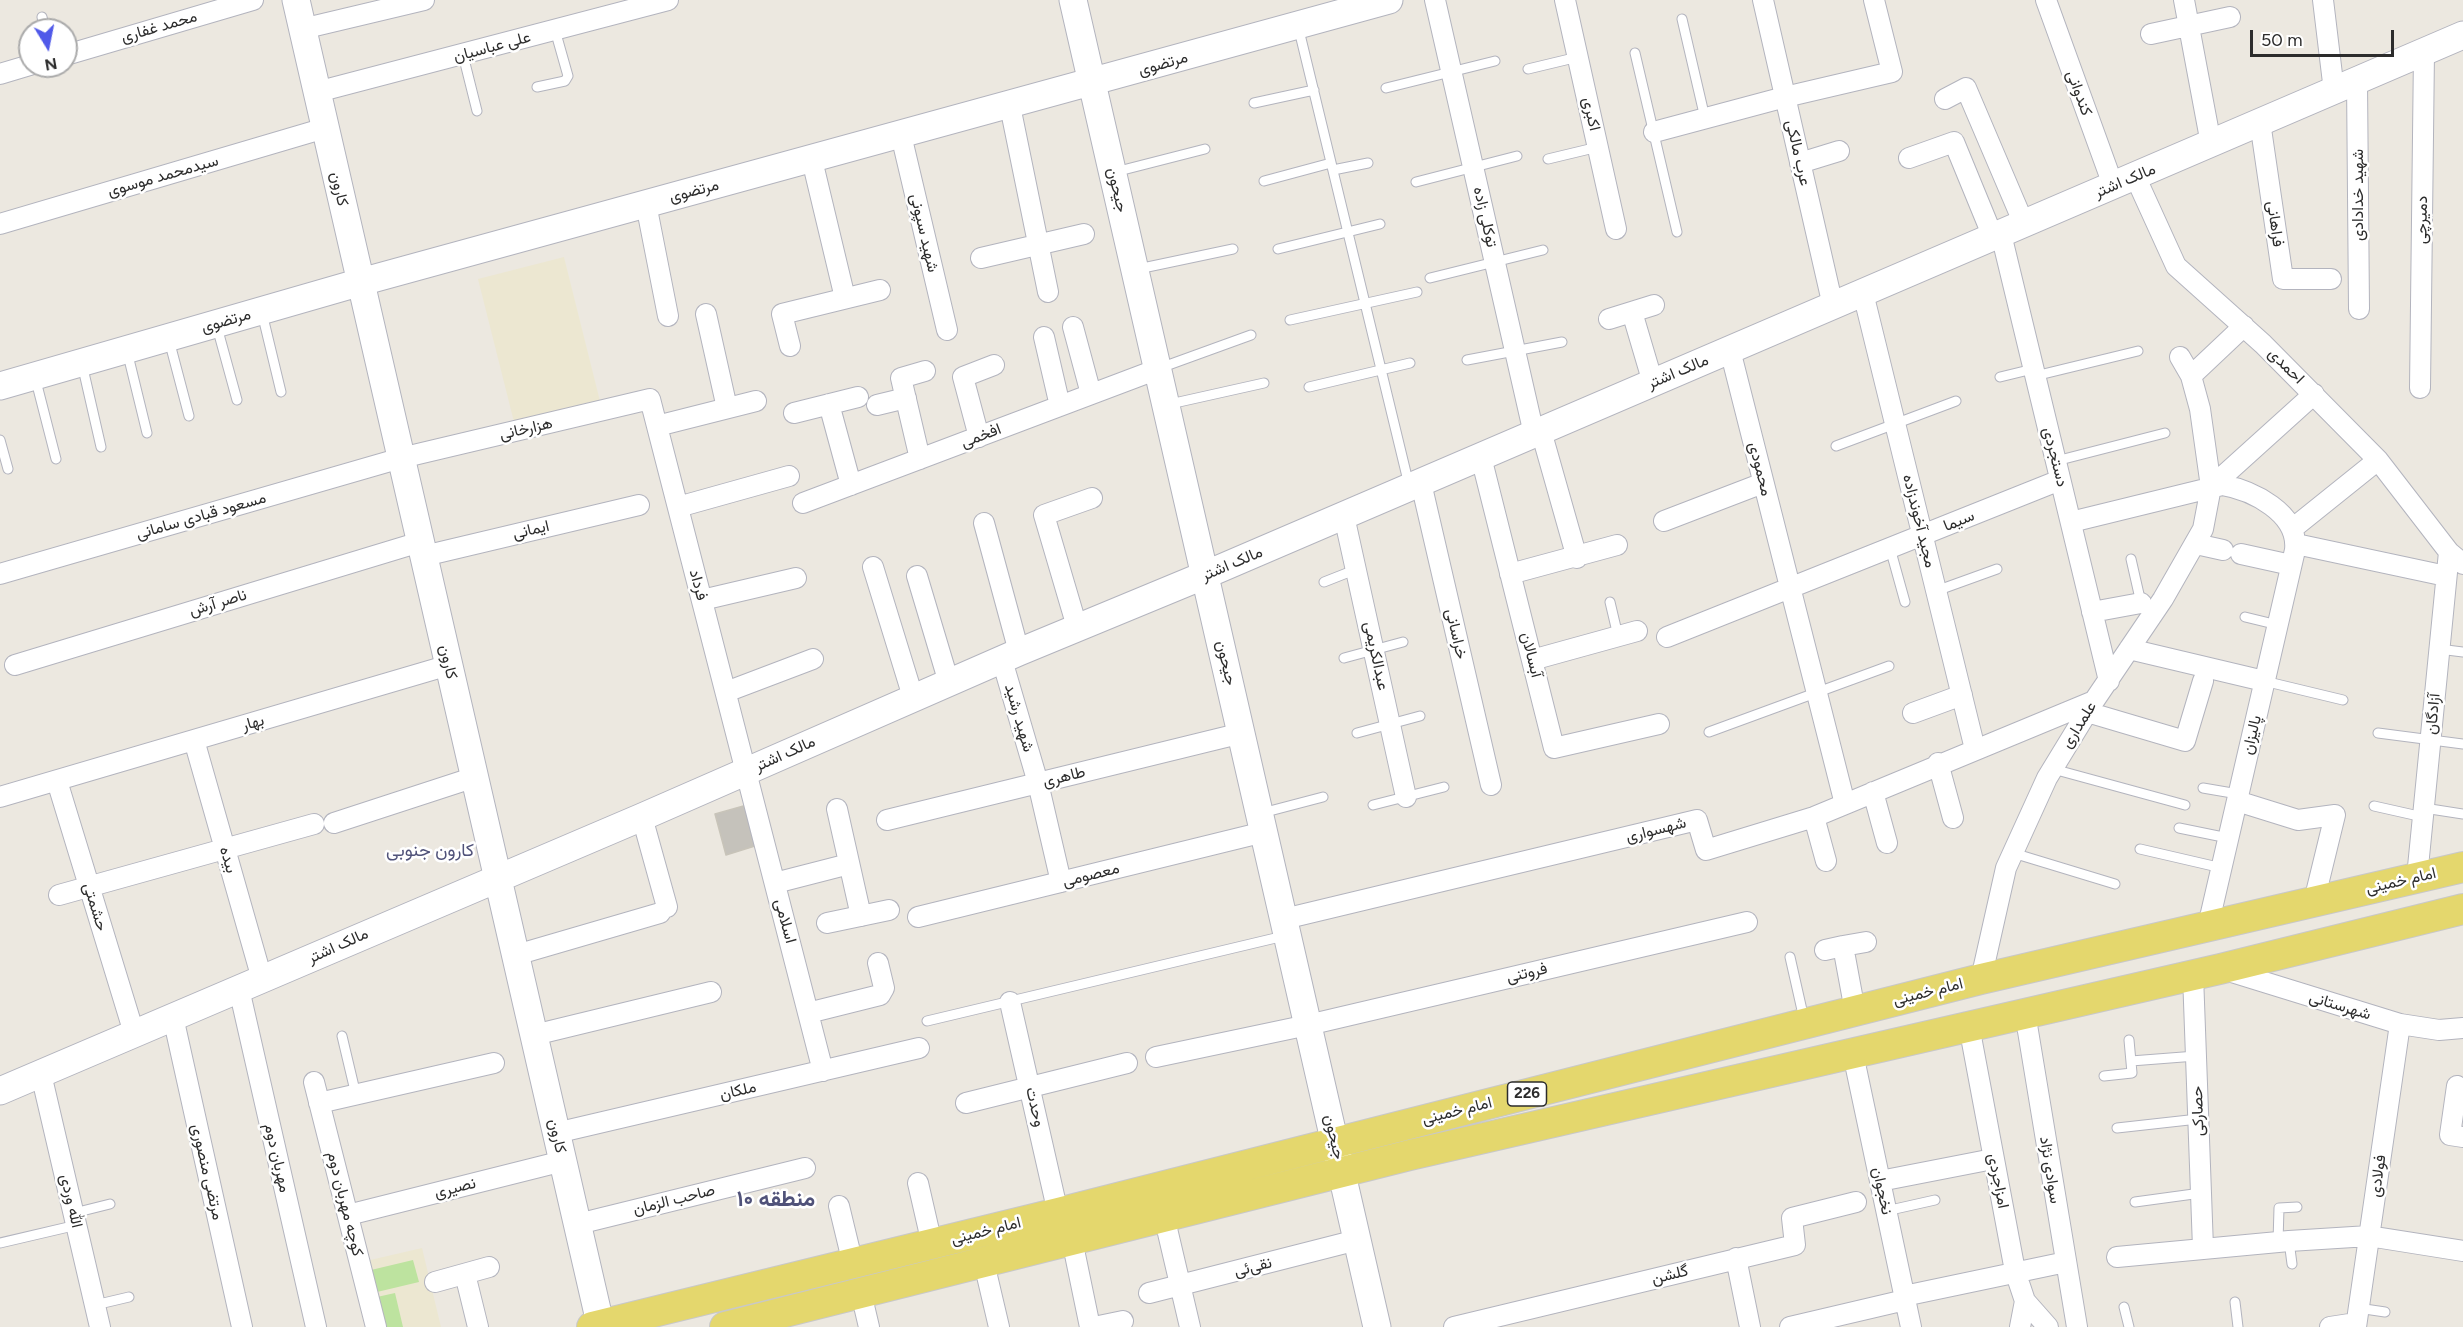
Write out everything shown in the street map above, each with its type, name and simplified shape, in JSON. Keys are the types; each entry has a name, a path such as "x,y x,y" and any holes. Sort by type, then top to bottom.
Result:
{"main road":[{"name":"کارون","path":"296,0 578,1224 598,1326"},
{"name":"جیحون","path":"1073,0 1094,83 1358,1240 1371,1326"},
{"name":"مرتضوی","path":"0,386 360,282 1298,26 1326,9 1389,0"},
{"name":"مالک اشتر","path":"0,1091 642,817 913,697 1344,516 2463,35"},
{"name":"امام خمینی","path":"598,1326 1058,1213 1981,979 2463,867"},
{"name":"امام خمینی","path":"737,1326 791,1319 861,1293 1342,1172 2206,972 2463,909"},
{"path":"1420,1120 1411,1134 1413,1144 1426,1152"}],"street":[{"path":"302,29 424,0"},
{"name":"توکلی زاده","path":"1435,0 1515,351 1577,558"},
{"name":"اکبری","path":"1565,0 1616,229"},
{"name":"عرب مالکی","path":"1763,0 1833,306"},
{"path":"1654,132 1785,97 1892,72 1874,0"},
{"name":"کندوانی","path":"2046,0 2124,181"},
{"path":"2184,0 2211,144"},
{"name":"شهید خدادادی","path":"2323,0 2346,86 2359,309"},
{"name":"علی عباسیان","path":"317,92 661,1"},
{"name":"محمد غفاری","path":"78,51 241,2"},
{"path":"2151,34 2230,17"},
{"name":"دمیرچی","path":"2420,388 2424,52"},
{"path":"0,74 18,69"},
{"path":"1945,99 1966,88 2006,232"},
{"path":"1010,106 1048,292"},
{"name":"فراهانی","path":"2260,122 2283,279 2331,279"},
{"name":"سیدمحمد موسوی","path":"0,224 325,128"},
{"name":"شهید سپونی","path":"901,135 947,330"},
{"path":"1909,158 1954,141 2006,232"},
{"path":"1800,162 1839,150"},
{"path":"812,160 845,298"},
{"name":"احمدی","path":"2124,181 2176,266 2244,326 2378,460 2456,558"},
{"path":"646,204 669,316"},
{"name":"دستجردی","path":"2006,232 2034,372 2109,681"},
{"path":"981,258 1084,234"},
{"path":"790,346 782,314 880,290"},
{"name":"مجید آخوندزاده","path":"1863,293 1975,749"},
{"path":"1609,319 1653,305"},
{"path":"1632,312 1653,383"},
{"path":"706,314 727,408"},
{"path":"2191,376 2244,326"},
{"path":"1073,327 1091,394"},
{"path":"1044,337 1060,406"},
{"name":"محمودی","path":"1730,350 1845,804"},
{"name":"علمداری","path":"1981,979 2004,879 2013,853 2052,769 2196,544 2207,514 2211,487 2200,409 2191,376 2180,357"},
{"path":"979,437 963,377 994,365"},
{"name":"افخمی","path":"803,503 1158,369"},
{"path":"920,459 901,378 925,371"},
{"path":"2211,487 2314,394"},
{"path":"794,413 858,397"},
{"path":"877,405 906,398"},
{"name":"هزارخانی","path":"401,458 650,399"},
{"name":"فرداد","path":"650,399 746,771"},
{"path":"657,426 756,401"},
{"path":"829,404 851,485"},
{"name":"آبسالان","path":"1481,457 1554,748 1659,724"},
{"name":"مسعود قبادی سامانی","path":"0,574 401,458"},
{"path":"2294,537 2378,460"},
{"name":"سیما","path":"1790,588 1922,535 2058,470"},
{"path":"678,507 789,476"},
{"path":"1664,521 1763,483"},
{"name":"خراسانی","path":"1415,485 1491,785"},
{"path":"2070,522 2211,487 2234,487 2258,496 2268,503 2294,537 2446,576"},
{"path":"1077,627 1044,515 1092,498"},
{"name":"ایمانی","path":"422,549 639,505"},
{"name":"عبدالکریمی","path":"1344,516 1406,797"},
{"name":"شهید رشید","path":"984,523 1010,656 1061,882"},
{"name":"پالیزان","path":"2208,926 2278,625 2291,565 2294,537"},
{"path":"2196,544 2291,565"},
{"path":"1510,574 1577,558 1617,545"},
{"name":"ناصر آرش","path":"15,665 422,549"},
{"name":"آزادگان","path":"2417,877 2446,576 2456,558"},
{"path":"873,567 913,697"},
{"path":"917,576 949,683"},
{"path":"702,600 796,578"},
{"path":"1667,637 1790,588"},
{"path":"2092,612 2141,603"},
{"path":"1532,660 1637,631"},
{"path":"2129,649 2264,681"},
{"path":"726,692 813,659"},
{"name":"بهار","path":"0,797 449,665"},
{"path":"2091,706 2186,741 2203,681"},
{"path":"1913,713 1962,695"},
{"name":"شهسواری","path":"1286,927 1697,820 1706,850 1814,817 1938,763 2091,706"},
{"name":"طاهری","path":"887,820 1242,734"},
{"name":"بیده","path":"194,740 225,850 251,984"},
{"path":"1938,763 1953,818"},
{"name":"اسلامی","path":"746,771 823,1071"},
{"path":"334,823 475,777"},
{"name":"حشمتی","path":"57,781 134,1033"},
{"path":"1873,792 1887,843"},
{"path":"2238,798 2298,820 2335,815 2314,901"},
{"path":"837,809 861,916"},
{"path":"516,955 664,910 642,817"},
{"path":"1814,817 1826,861"},
{"name":"معصومی","path":"918,917 1061,882 1262,823"},
{"path":"59,896 314,824"},
{"path":"775,883 849,864"},
{"path":"827,922 889,910"},
{"name":"فروتنی","path":"1156,1057 1747,922"},
{"path":"1855,1011 1834,948 1866,942"},
{"path":"808,1013 875,997 883,992 878,963"},
{"name":"شهرستانی","path":"2206,972 2425,1030 2463,1028"},
{"name":"حصارکی","path":"2203,1248 2196,1056 2206,972"},
{"name":"مهربان دوم","path":"251,984 316,1327"},
{"path":"534,1035 711,992"},
{"name":"وحدت","path":"1010,1002 1058,1213"},
{"name":"سوادی نژاد","path":"2025,1014 2077,1327"},
{"name":"مرتضی منصوری","path":"173,1017 242,1327"},
{"name":"فولادی","path":"2357,1320 2400,1024"},
{"name":"امزاجردی","path":"1969,1026 2015,1271 2025,1301 2048,1327"},
{"name":"ملکان","path":"556,1133 919,1048"},
{"name":"نخجوان","path":"1853,1054 1911,1327"},
{"path":"319,1104 494,1063"},
{"path":"966,1102 1127,1063"},
{"name":"الله وردی","path":"41,1074 100,1327"},
{"name":"کوچه مهربان دوم","path":"314,1082 376,1327"},
{"path":"2457,1086 2450,1135 2463,1137"},
{"path":"1880,1181 1993,1159"},
{"name":"نصیری","path":"348,1215 563,1161"},
{"name":"صاحب الزمان","path":"578,1224 805,1168"},
{"path":"918,1183 932,1244"},
{"name":"گلشن","path":"1454,1327 1795,1245 1792,1218 1856,1202"},
{"path":"839,1206 853,1264"},
{"path":"1164,1216 1190,1327"},
{"path":"2117,1257 2284,1241 2369,1236 2463,1251"},
{"path":"1072,1240 1092,1327 1123,1321"},
{"name":"نقی‌ئی","path":"1149,1293 1358,1240"},
{"path":"1736,1258 1750,1327"},
{"path":"1790,1327 2015,1271 2066,1262"},
{"path":"984,1263 999,1327"},
{"path":"435,1282 489,1267"},
{"path":"465,1274 478,1327"},
{"path":"861,1293 869,1327"},
{"path":"2020,1327 2025,1301"},
{"path":"2330,1327 2357,1320"}],"lane":[{"path":"1682,19 1705,118"},
{"path":"1298,26 1382,370 1415,485"},
{"path":"537,87 565,81 568,76 555,30"},
{"path":"1635,53 1677,231"},
{"path":"463,55 477,111"},
{"path":"1528,69 1578,57"},
{"path":"1386,88 1495,61"},
{"path":"1254,103 1314,90"},
{"path":"1548,159 1598,147"},
{"path":"1113,172 1205,148"},
{"path":"1416,182 1517,156"},
{"path":"1264,181 1332,166 1368,163"},
{"path":"1278,249 1380,224"},
{"path":"1136,270 1233,249"},
{"path":"1430,278 1495,260 1543,250"},
{"path":"1290,320 1417,292"},
{"path":"261,311 281,392"},
{"path":"216,324 237,400"},
{"path":"1158,369 1251,335"},
{"path":"168,338 189,416"},
{"path":"1467,360 1562,342"},
{"path":"127,349 147,433"},
{"path":"2000,377 2138,351"},
{"path":"81,362 101,447"},
{"path":"1309,387 1410,363"},
{"path":"35,376 56,459"},
{"path":"1167,405 1264,383"},
{"path":"1836,446 1956,401"},
{"path":"2058,470 2165,433"},
{"path":"0,440 8,469"},
{"path":"1890,548 1905,602"},
{"path":"2131,559 2141,603"},
{"path":"1324,582 1357,569"},
{"path":"1936,591 1997,569"},
{"path":"1610,602 1618,636"},
{"path":"2245,617 2278,625"},
{"path":"1344,657 1403,642"},
{"path":"2439,649 2463,652"},
{"path":"1709,732 1890,666"},
{"path":"2264,681 2343,700"},
{"path":"1357,733 1420,716"},
{"path":"2378,733 2463,744"},
{"path":"2052,769 2185,805"},
{"path":"1373,805 1444,787"},
{"path":"2203,788 2238,798"},
{"path":"1262,823 1323,797"},
{"path":"2374,806 2463,814"},
{"path":"2180,828 2228,838"},
{"path":"2140,849 2222,868"},
{"path":"2013,853 2115,884"},
{"path":"927,1021 1010,1002 1286,927"},
{"path":"1790,957 1805,1024"},
{"path":"342,1036 356,1095"},
{"path":"2104,1076 2132,1073 2129,1040"},
{"path":"2131,1061 2196,1056"},
{"path":"2117,1128 2198,1119"},
{"path":"2135,1202 2201,1193"},
{"path":"1886,1211 1935,1200"},
{"path":"0,1243 75,1219 110,1204"},
{"path":"2292,1264 2284,1241 2279,1208 2297,1208"},
{"path":"95,1305 129,1297"},
{"path":"2235,1302 2238,1327"},
{"path":"2124,1307 2128,1327"},
{"path":"2357,1320 2385,1312"}],"shaded area":[{"path":"564,257 600,401 514,422 478,279"},
{"path":"422,1248 441,1327 381,1327 366,1261"}],"green space":[{"path":"413,1260 419,1282 377,1292 371,1270"},
{"path":"395,1293 403,1327 384,1327 377,1297"}],"building":[{"path":"747,805 758,845 726,855 715,814"}],"district":[{"name":"کارون جنوبی","path":"430,851"},
{"name":"منطقه ۱۰","path":"776,1200"}]}
